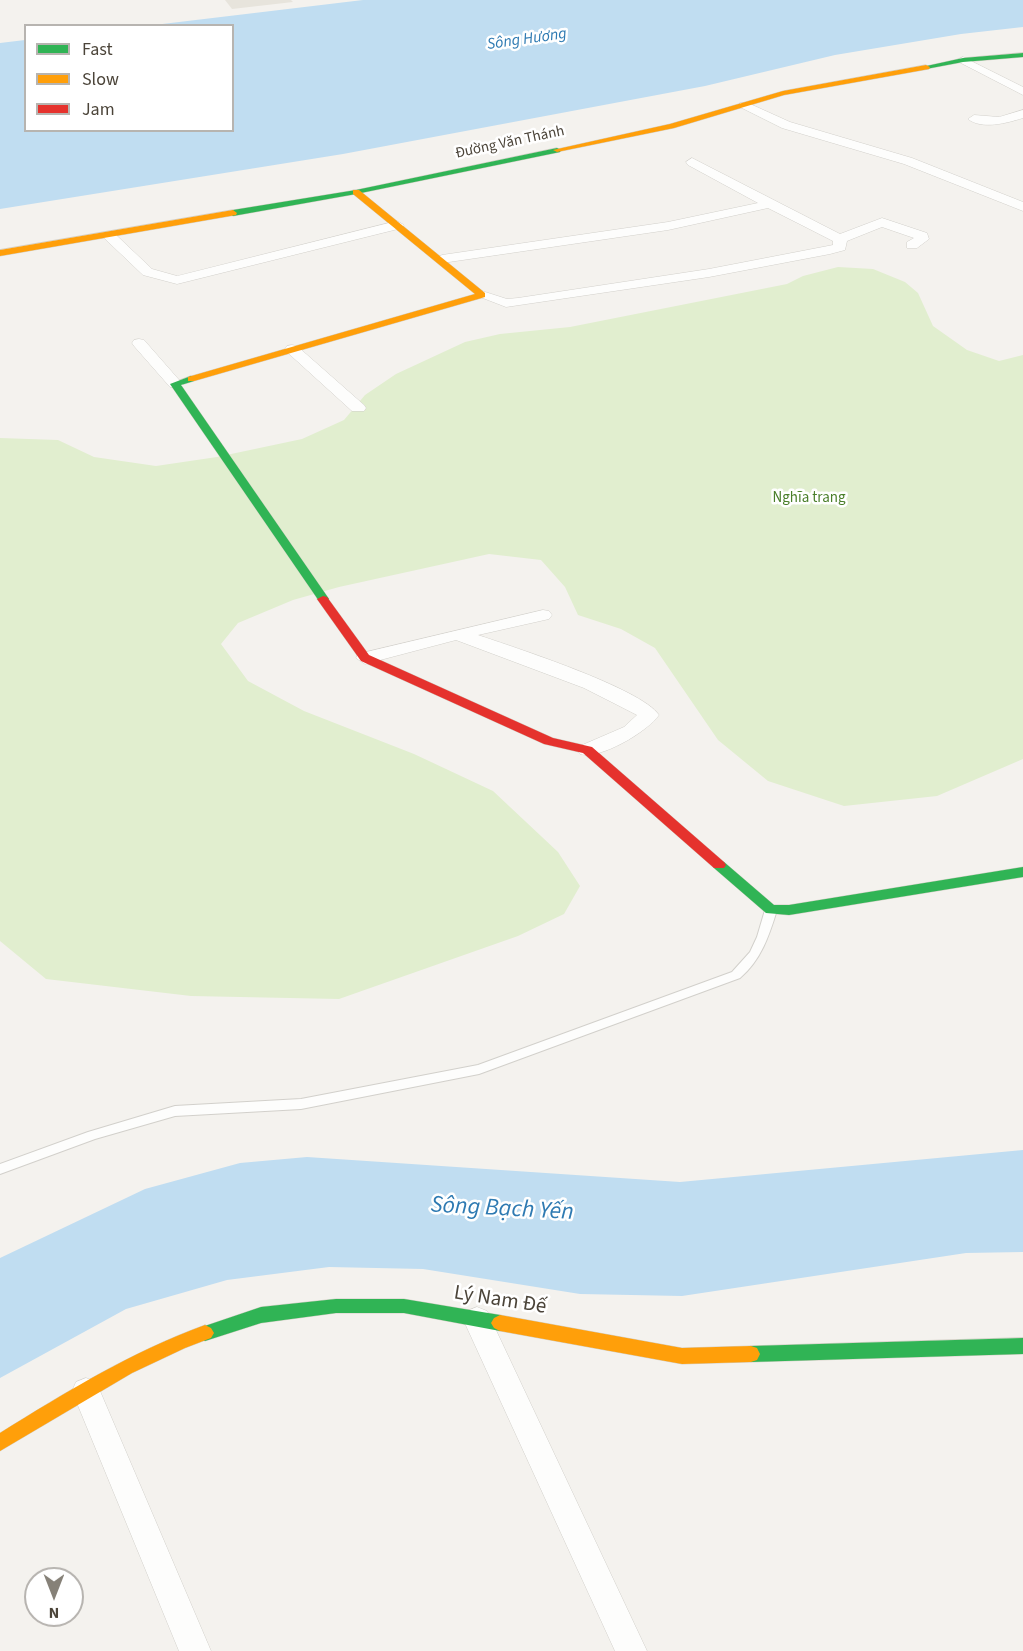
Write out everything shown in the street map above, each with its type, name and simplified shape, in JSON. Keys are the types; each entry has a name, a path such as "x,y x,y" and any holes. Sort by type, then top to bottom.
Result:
{"street":[{"name":"Đường Văn Thánh","path":"0,253 356,192 660,128 783,93 963,60 1023,55"},
{"path":"963,60 1023,92"},
{"path":"744,105 786,125 883,152 1023,207"},
{"path":"974,119 1000,121 1023,114"},
{"path":"692,162 840,239 882,222 921,236 922,239 912,245"},
{"path":"356,192 442,259 482,295 506,303 649,283 830,250 840,247 840,239"},
{"path":"442,259 668,226 770,204"},
{"path":"109,236 146,272 155,277 177,280 397,225"},
{"path":"175,384 482,295"},
{"path":"139,343 175,384 216,437 286,548 365,658 549,741 587,750 771,910 789,910 1023,872"},
{"path":"292,349 358,408"},
{"path":"365,658 543,615"},
{"path":"457,634 610,693 637,705 649,715 632,731 587,750"},
{"name":"Lý Nam Đế","path":"0,1443 86,1390 180,1341 261,1315 336,1306 404,1306 682,1356 1023,1346"},
{"path":"477,1318 631,1651"},
{"path":"86,1390 195,1651"}],"lane":[{"path":"0,1169 92,1135 176,1111 301,1104 479,1069 736,975 750,965 762,940 771,910"}],"shaded area":[{"path":"225,0 291,0 293,2 232,9"}],"green space":[{"name":"Nghĩa trang","path":"838,267 873,269 905,282 918,293 933,326 967,350 999,361 1023,355 1023,759 937,796 844,806 768,781 718,740 655,648 621,629 578,615 565,587 541,560 489,554 339,587 293,600 238,623 221,644 248,681 304,711 414,754 493,791 558,852 580,886 564,914 518,936 339,999 191,996 46,979 0,941 0,438 58,440 94,457 156,466 217,457 302,439 344,420 365,395 396,374 465,342 500,334 570,327 787,284 803,276"}],"water":[{"name":"Sông Hương","path":"363,0 1023,0 1023,27 961,34 835,55 705,86 343,154 0,209 0,43 24,40 24,132 234,132 234,24 162,24"},
{"name":"Sông Bạch Yến","path":"1023,1150 1023,1252 966,1253 682,1296 580,1294 423,1269 329,1267 227,1280 126,1309 0,1378 0,1258 145,1189 240,1163 307,1157 680,1182"}],"traffic: fast":[{"path":"926,67 963,60 1023,55"},
{"path":"233,213 356,192 557,150"},
{"path":"191,379 175,384 323,599"},
{"path":"719,865 771,910 789,910 1023,872"},
{"path":"205,1333 261,1315 336,1306 404,1306 500,1323"},
{"path":"751,1354 1023,1346"}],"traffic: slow":[{"path":"557,150 671,126 783,93 926,67"},
{"path":"191,379 482,295 356,192"},
{"path":"0,253 233,213"},
{"path":"500,1323 682,1356 751,1354"},
{"path":"0,1443 74,1397 152,1354 205,1333"}],"traffic: jam":[{"path":"323,599 365,658 549,741 587,750 719,865"}]}
